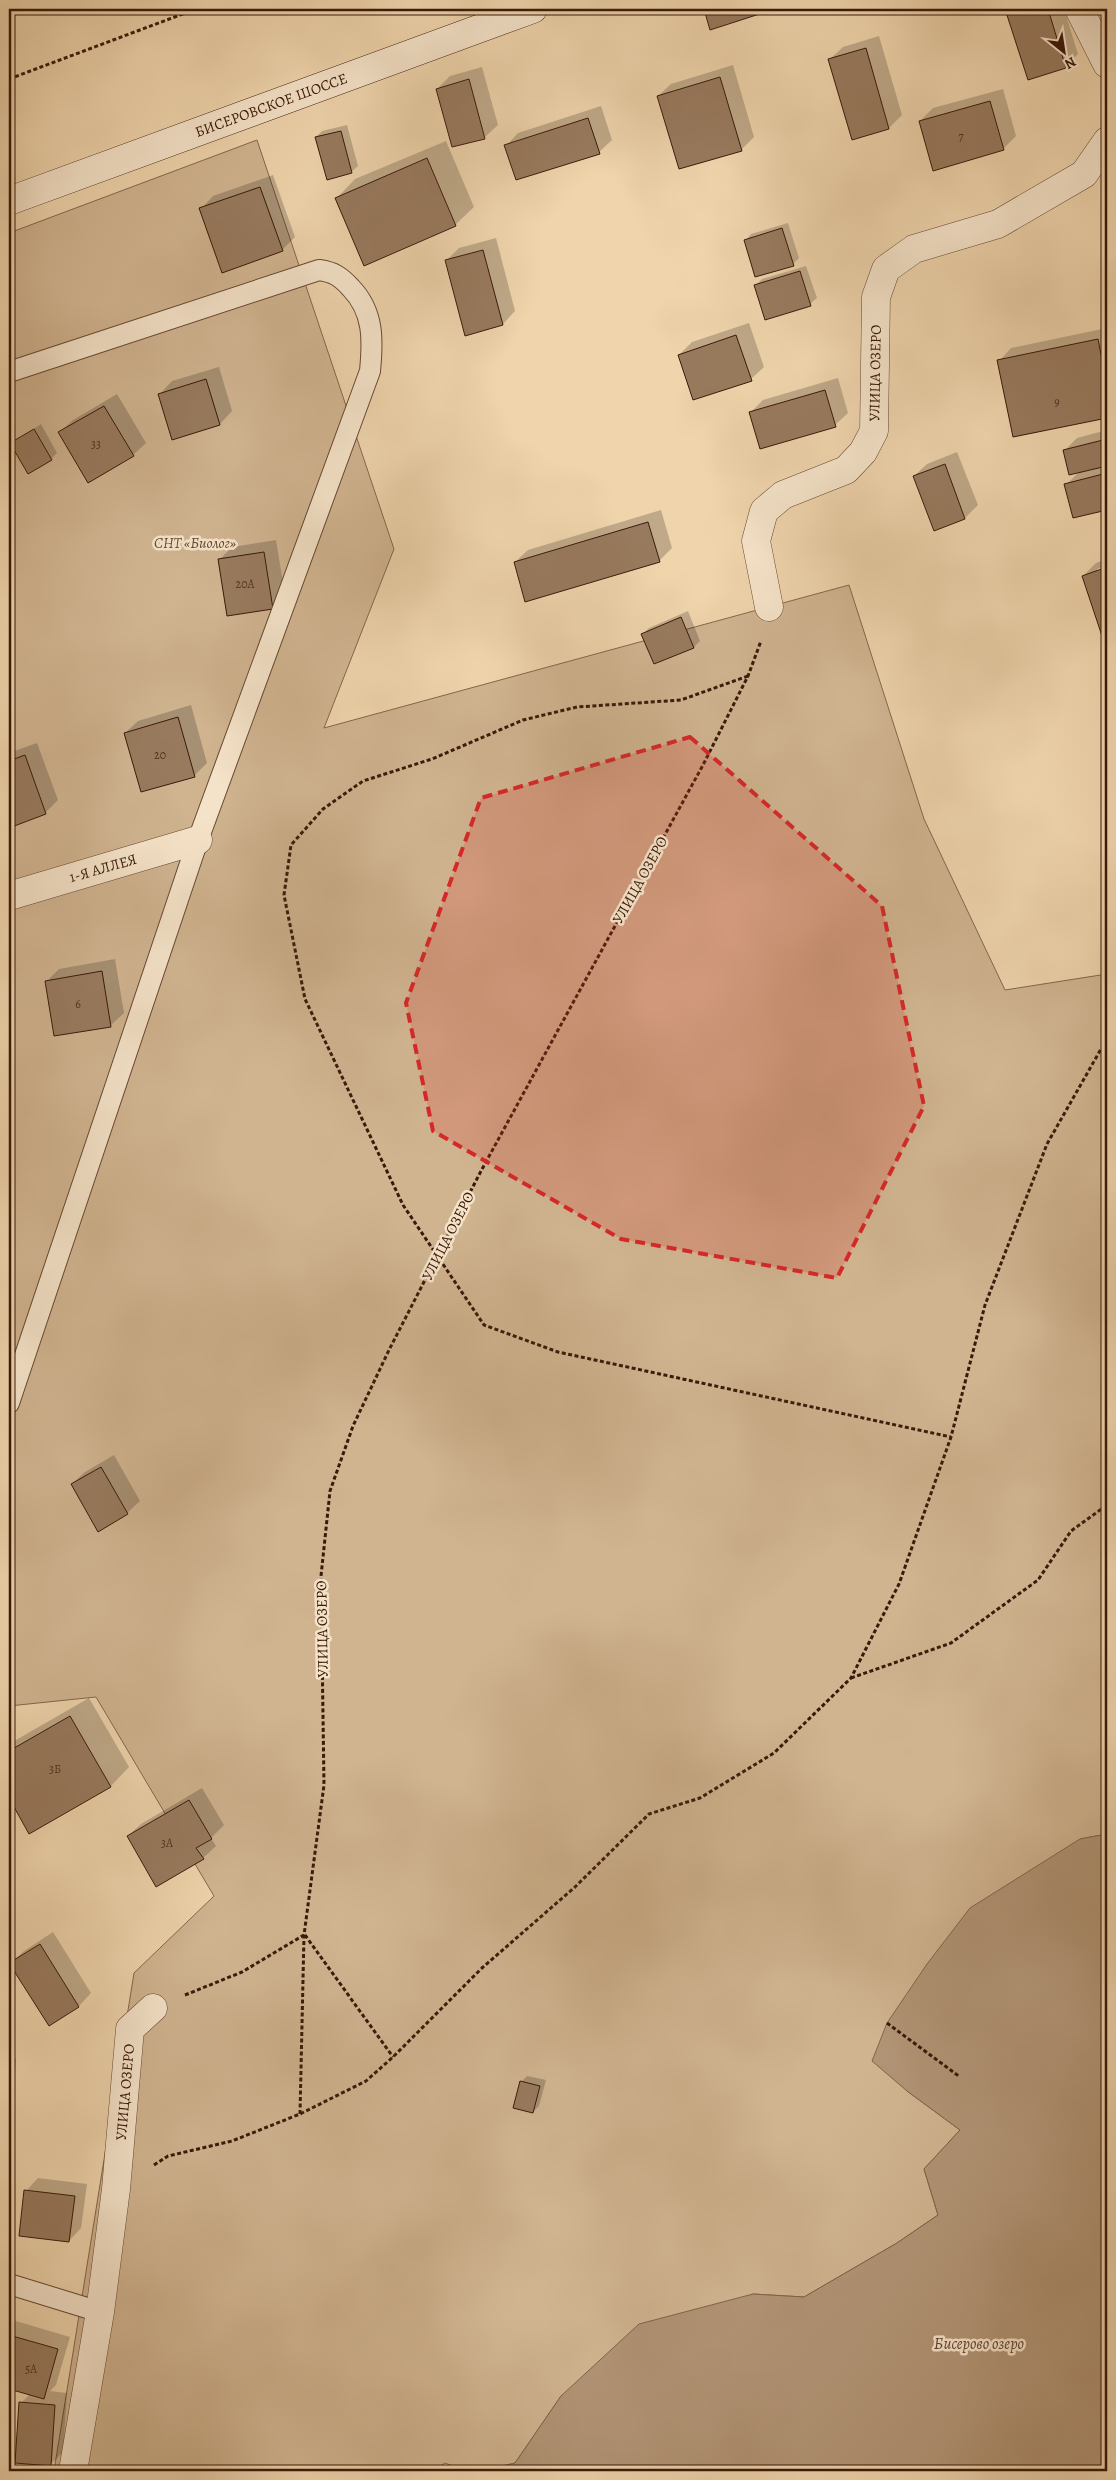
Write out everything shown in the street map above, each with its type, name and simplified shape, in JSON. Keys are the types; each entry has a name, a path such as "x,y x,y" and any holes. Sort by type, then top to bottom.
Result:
{"street":[{"name":"БИСЕРОВСКОЕ ШОССЕ","path":"9,201 533,9"},
{"path":"1079,9 1107,64"},
{"name":"УЛИЦА ОЗЕРО","path":"769,607 756,541 764,510 783,496 846,470 863,452 874,431 876,297 886,269 914,249 998,224 1084,174 1107,141"},
{"name":"1-Я АЛЛЕЯ","path":"9,896 198,840"},
{"name":"УЛИЦА ОЗЕРО","path":"73,2471 100,2312 116,2189 130,2029 153,2008"}],"lane":[{"path":"9,372 319,270 333,272 344,280 366,308 372,327 370,371 198,840 9,1403"},
{"path":"9,2284 100,2312"}],"path":[{"path":"9,79 196,9"},
{"name":"УЛИЦА ОЗЕРО","path":"300,2114 304,1934 324,1785 321,1576 330,1492 353,1426 481,1171 703,765 748,676 762,638 769,607"},
{"path":"748,676 681,700 577,707 523,720 432,759 363,781 323,809 291,845 284,895 305,999 403,1205 484,1325 558,1352 950,1437"},
{"path":"116,2189 168,2156 232,2141 300,2114 366,2081 394,2057 482,1968 575,1887 649,1814 700,1798 774,1753 851,1678 899,1584 950,1437 984,1305 1047,1144 1101,1049 1107,1042"},
{"path":"851,1678 951,1644 1038,1580 1071,1531 1107,1505"},
{"path":"153,2008 242,1972 304,1934 394,2057"},
{"path":"887,2023 960,2077"}],"highlighted area":[{"path":"690,737 882,906 924,1106 837,1278 621,1239 433,1131 406,1003 481,798"}],"green space":[{"name":"СНТ «Биолог»","path":"257,140 394,549 324,728 849,585 924,819 1005,990 1107,974 1107,1834 1080,1839 907,2091 960,2130 924,2169 938,2215 897,2243 804,2297 753,2294 561,2396 515,2463 480,2471 465,2470 445,2463 431,2471 54,2471 134,1973 214,1896 96,1697 9,1706 9,233"}],"water":[{"name":"Бисерово озеро","path":"1107,1834 1107,2471 480,2471 515,2463 561,2396 639,2324 753,2294 804,2297 897,2243 938,2215 924,2169 960,2130 907,2091 872,2061 887,2023 927,1964 970,1908 1080,1839"}],"building":[{"path":"704,9 775,9 710,30"},
{"path":"1005,9 1048,9 1066,68 1028,80"},
{"path":"866,48 889,129 852,140 828,59"},
{"path":"720,77 742,151 679,169 657,96"},
{"path":"469,79 485,139 452,147 436,89"},
{"path":"990,101 1004,150 933,171 919,121"},
{"path":"588,118 600,154 516,180 504,145"},
{"path":"341,131 352,173 327,180 315,137"},
{"path":"427,158 456,226 364,266 335,198"},
{"path":"260,187 283,251 222,273 199,208"},
{"path":"782,228 794,266 755,277 744,240"},
{"path":"483,250 503,325 465,336 445,260"},
{"path":"800,271 811,306 765,320 754,285"},
{"path":"736,335 752,381 693,400 678,355"},
{"path":"1098,339 1107,385 1107,418 1013,437 997,360"},
{"path":"206,379 220,425 172,440 158,394"},
{"path":"825,390 836,427 760,449 749,412"},
{"path":"104,406 134,456 88,483 58,432"},
{"path":"34,429 52,460 28,474 10,443"},
{"path":"1107,439 1107,466 1069,475 1063,450"},
{"path":"945,464 965,519 934,531 913,476"},
{"path":"1107,473 1107,510 1073,518 1064,484"},
{"path":"648,522 660,562 525,602 514,562"},
{"path":"264,552 273,609 227,616 218,559"},
{"path":"1107,567 1107,651 1082,576"},
{"path":"681,617 694,648 654,664 641,634"},
{"path":"178,717 195,777 141,792 124,733"},
{"path":"25,755 46,814 9,828 9,761"},
{"path":"102,971 111,1027 54,1036 45,981"},
{"path":"101,1467 128,1514 98,1532 71,1484"},
{"path":"70,1716 111,1787 29,1834 9,1798 9,1751"},
{"path":"189,1800 212,1839 196,1848 204,1859 156,1887 127,1836"},
{"path":"40,1944 79,2007 49,2026 9,1963"},
{"path":"520,2081 540,2086 533,2113 513,2108"},
{"path":"24,2190 75,2196 69,2242 19,2236"},
{"path":"9,2335 58,2349 44,2399 9,2389"},
{"path":"19,2402 55,2405 51,2466 15,2463"}]}
